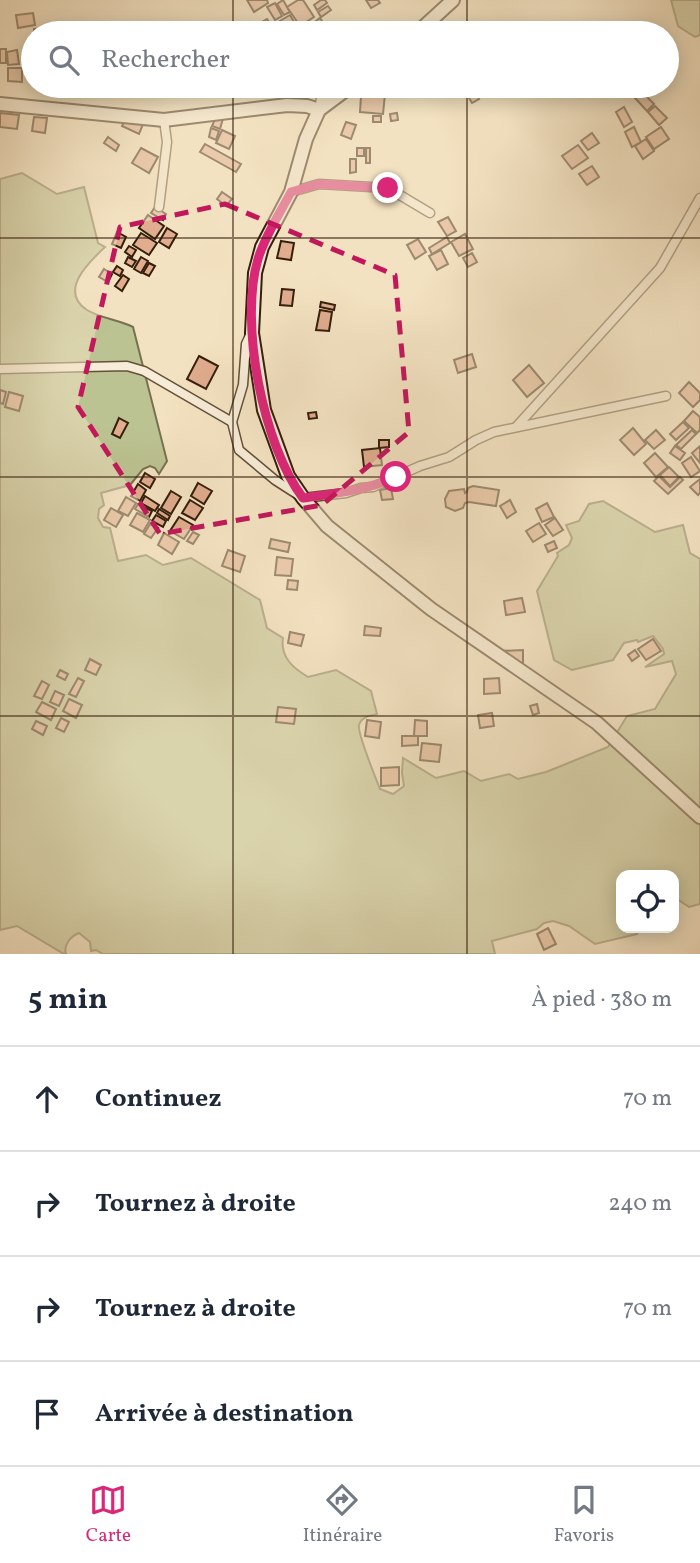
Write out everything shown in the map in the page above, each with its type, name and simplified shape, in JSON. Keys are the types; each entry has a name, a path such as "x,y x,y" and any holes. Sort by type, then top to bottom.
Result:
{"street":[{"path":"430,21 453,0"},
{"path":"321,98 291,192 258,261 251,333 267,420 288,476 327,526 430,609 597,723 700,817"},
{"path":"319,110 335,98"},
{"path":"0,104 164,120 287,105 319,110"},
{"path":"159,207 167,142 164,120"},
{"path":"291,192 319,184 388,188 430,213"},
{"path":"516,426 660,268 700,198"},
{"path":"251,333 246,344 243,385 232,422 239,450 275,480 303,498 346,494 360,488 373,487 420,466 449,457 475,440 494,432 666,396"},
{"path":"0,369 127,366 144,371 232,422"}],"highlighted area":[{"path":"225,204 395,275 409,432 322,505 160,534 78,407 120,227"}],"green space":[{"path":"671,0 700,0 700,35 695,37 679,27 679,21 677,21"},
{"path":"22,173 57,194 84,187 98,243 105,247 79,277 75,294 87,310 133,327 167,461 159,474 150,466 143,469 130,485 101,493 104,505 99,509 98,518 103,527 110,528 118,561 146,555 163,565 191,558 260,600 267,628 283,638 286,656 297,670 308,677 336,670 371,691 377,714 362,720 359,729 380,789 393,794 404,786 403,758 436,778 464,771 481,781 509,774 518,779 546,772 608,747 627,716 655,709 676,674 672,661 645,667 664,654 653,636 638,642 624,643 613,660 572,670 554,660 537,591 558,556 557,553 569,545 572,538 566,525 579,521 589,504 603,501 655,532 683,525 690,553 700,559 700,904 689,907 679,900 679,870 616,870 616,933 637,934 595,944 569,926 553,921 544,923 537,929 492,941 495,954 103,954 96,950 91,951 90,942 79,933 68,941 64,954 17,926 0,930 0,179"}],"building":[{"path":"247,0 267,0 268,3 254,12"},
{"path":"283,0 290,12 284,15 277,4"},
{"path":"303,0 314,17 308,21 297,21 287,7"},
{"path":"321,0 327,3 317,10 314,5"},
{"path":"366,0 378,0 380,3 371,8"},
{"path":"275,3 282,16 275,20 267,7"},
{"path":"328,6 331,10 321,17 318,12"},
{"path":"33,13 34,21 21,21 21,27 18,28 16,15"},
{"path":"290,15 294,21 280,21"},
{"path":"0,49 6,49 6,63 0,63"},
{"path":"17,50 19,64 8,65 7,52"},
{"path":"8,68 21,68 21,82 8,81"},
{"path":"361,98 385,98 383,114 360,112"},
{"path":"635,98 648,98 654,104 647,111"},
{"path":"655,106 667,118 659,125 648,112"},
{"path":"624,107 632,122 624,127 616,112"},
{"path":"0,113 19,115 17,129 0,127"},
{"path":"397,113 398,120 391,121 390,114"},
{"path":"224,115 220,129 212,126 216,117"},
{"path":"373,116 381,116 381,122 373,122"},
{"path":"34,117 47,118 45,133 32,131"},
{"path":"127,117 144,122 139,134 122,126"},
{"path":"346,122 356,125 351,139 341,135"},
{"path":"634,127 641,142 632,147 625,132"},
{"path":"661,127 669,139 654,149 646,137"},
{"path":"211,128 219,131 216,140 209,137"},
{"path":"222,130 235,136 229,149 216,143"},
{"path":"592,133 599,143 588,150 581,141"},
{"path":"108,137 119,145 116,151 104,143"},
{"path":"646,139 654,151 643,159 635,146"},
{"path":"205,144 241,164 236,172 200,152"},
{"path":"578,145 588,158 572,169 562,156"},
{"path":"141,148 158,157 149,173 132,163"},
{"path":"357,148 364,148 364,156 357,156"},
{"path":"366,148 370,148 370,163 366,163"},
{"path":"350,159 356,159 356,172 350,173"},
{"path":"592,166 599,177 587,185 579,174"},
{"path":"222,192 232,199 226,206 217,199"},
{"path":"155,207 166,214 163,220 151,213"},
{"path":"148,215 164,226 155,239 139,228"},
{"path":"448,217 456,231 447,236 438,222"},
{"path":"167,228 177,234 169,248 159,242"},
{"path":"117,232 126,237 121,248 112,244"},
{"path":"141,233 157,243 149,255 133,245"},
{"path":"465,234 473,249 459,256 451,242"},
{"path":"447,237 450,243 432,254 429,248"},
{"path":"418,239 426,252 415,259 407,245"},
{"path":"281,241 294,243 291,260 277,258"},
{"path":"129,246 136,250 132,257 125,252"},
{"path":"441,250 448,264 437,270 429,256"},
{"path":"472,253 477,262 468,267 463,258"},
{"path":"128,257 136,261 132,267 125,263"},
{"path":"141,257 148,261 141,273 134,269"},
{"path":"149,263 155,266 149,276 143,273"},
{"path":"117,266 123,270 120,276 113,272"},
{"path":"104,269 112,274 108,282 99,277"},
{"path":"123,275 129,279 122,291 115,286"},
{"path":"282,289 294,290 292,306 280,305"},
{"path":"321,302 335,305 334,310 320,307"},
{"path":"320,310 332,312 329,331 316,330"},
{"path":"472,354 476,367 458,373 454,360"},
{"path":"199,356 218,366 206,389 187,379"},
{"path":"529,365 544,383 527,397 513,380"},
{"path":"689,382 700,393 700,400 693,407 679,393"},
{"path":"0,390 6,392 3,404 0,403"},
{"path":"9,392 23,396 19,411 5,407"},
{"path":"693,411 700,417 700,430 697,433 684,421"},
{"path":"316,412 317,418 309,419 308,413"},
{"path":"119,418 128,423 120,438 112,434"},
{"path":"683,422 689,428 676,440 670,434"},
{"path":"633,428 646,444 634,455 620,440"},
{"path":"656,430 665,440 654,449 645,440"},
{"path":"692,430 696,434 681,449 676,445"},
{"path":"379,440 389,440 389,447 379,448"},
{"path":"675,446 685,453 680,460 670,453"},
{"path":"700,446 700,463 692,453"},
{"path":"380,448 382,465 364,467 362,450"},
{"path":"655,453 668,467 656,477 644,463"},
{"path":"691,457 700,471 691,477 682,463"},
{"path":"669,467 679,477 670,486 660,475"},
{"path":"145,473 155,479 150,488 140,482"},
{"path":"659,476 670,487 680,477 683,480 668,494 654,481"},
{"path":"700,479 700,493 698,495 690,487"},
{"path":"198,483 212,491 204,504 191,496"},
{"path":"138,484 146,490 140,501 131,496"},
{"path":"473,486 499,490 496,506 469,502 455,511 446,507 445,499 449,491 464,489 465,493"},
{"path":"391,488 393,499 382,500 380,490"},
{"path":"171,491 181,497 171,514 161,508"},
{"path":"145,496 159,505 155,511 141,503"},
{"path":"126,497 136,503 128,516 118,511"},
{"path":"190,500 203,508 195,520 182,513"},
{"path":"510,500 516,512 507,518 500,506"},
{"path":"547,503 554,517 542,522 536,509"},
{"path":"138,504 152,511 149,517 135,509"},
{"path":"111,508 123,515 116,527 104,520"},
{"path":"159,509 170,516 168,520 157,513"},
{"path":"137,513 150,520 143,532 130,525"},
{"path":"156,515 166,521 163,527 152,521"},
{"path":"179,517 193,525 184,539 170,531"},
{"path":"555,518 563,530 553,536 545,525"},
{"path":"539,523 546,534 533,542 526,531"},
{"path":"150,524 158,528 151,538 144,534"},
{"path":"193,532 199,535 193,544 187,541"},
{"path":"164,533 179,542 172,554 158,545"},
{"path":"271,539 290,543 288,552 269,548"},
{"path":"554,541 557,548 548,552 545,545"},
{"path":"228,550 245,556 240,572 222,566"},
{"path":"277,557 293,559 291,576 275,575"},
{"path":"288,580 298,581 297,590 287,589"},
{"path":"522,598 525,612 506,615 504,601"},
{"path":"365,626 381,628 380,636 364,635"},
{"path":"290,632 304,635 301,646 288,643"},
{"path":"653,639 661,651 646,660 638,649"},
{"path":"523,650 523,668 500,651"},
{"path":"635,650 639,656 632,661 628,655"},
{"path":"90,659 101,665 96,675 85,670"},
{"path":"60,670 68,674 65,680 57,676"},
{"path":"78,678 84,681 76,697 69,694"},
{"path":"499,678 500,693 484,694 484,679"},
{"path":"42,681 49,685 42,699 34,696"},
{"path":"55,691 64,695 59,706 50,702"},
{"path":"69,699 82,705 76,718 63,711"},
{"path":"42,702 56,709 51,720 36,712"},
{"path":"537,704 539,713 533,715 530,706"},
{"path":"278,707 296,709 294,724 276,722"},
{"path":"492,713 494,726 480,728 478,715"},
{"path":"61,718 69,722 64,732 56,728"},
{"path":"367,720 381,722 379,738 365,736"},
{"path":"415,720 427,721 427,736 414,736"},
{"path":"36,721 47,726 43,735 32,729"},
{"path":"402,736 418,736 418,745 402,746"},
{"path":"422,743 441,745 439,762 420,760"},
{"path":"399,767 399,785 381,786 381,768"},
{"path":"548,928 556,944 544,950 537,934"}],"route":[{"path":"388,188 319,184 291,192 262,247 258,261 251,333 267,420 288,476 303,498 346,494 396,477"}]}
